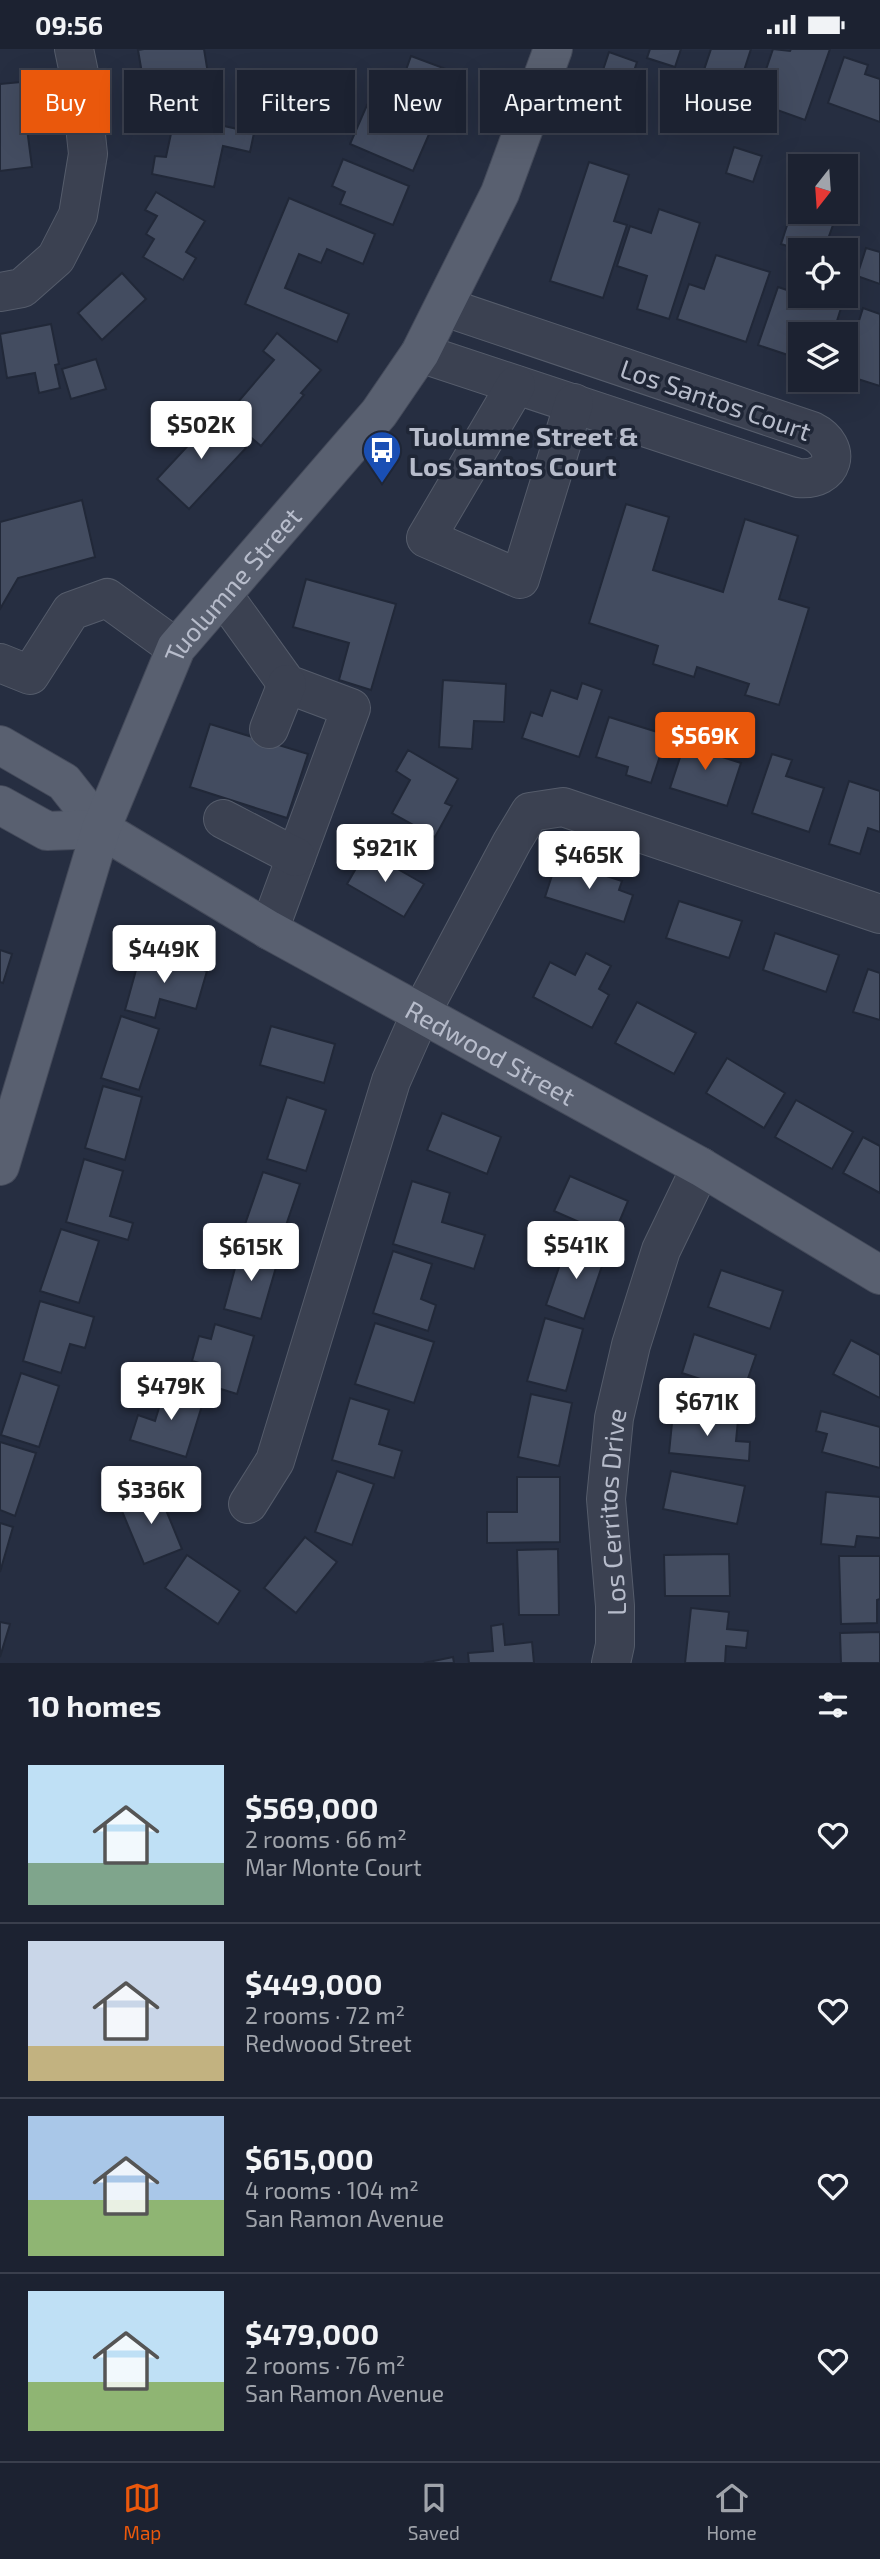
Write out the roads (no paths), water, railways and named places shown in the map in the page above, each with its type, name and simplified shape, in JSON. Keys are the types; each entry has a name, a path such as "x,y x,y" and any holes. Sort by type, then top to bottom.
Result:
{"main road":[{"name":"Tuolumne Street","path":"0,1166 101,829 176,648 379,414 421,353 500,193 553,49"},
{"name":"Redwood Street","path":"0,745 64,782 101,829 269,930 701,1167 880,1275"},
{"path":"0,805 47,831 101,829"}],"street":[{"path":"0,292 22,288 56,258 78,215 88,154 80,78 74,49"},
{"name":"Los Santos Court","path":"421,353 798,478 811,480 824,474 831,462 831,449 825,437 812,431 445,307"},
{"path":"516,385 426,538 520,579 574,403"},
{"path":"223,595 287,684 351,708 269,930"},
{"path":"0,663 30,675 71,611 107,598 176,648"},
{"path":"269,729 287,684"},
{"path":"248,1504 275,1461 391,1081 421,1013 530,812 563,807 880,914"},
{"path":"223,819 296,857"},
{"name":"Los Cerritos Drive","path":"611,1663 615,1645 615,1606 607,1499 614,1417 631,1345 661,1250 701,1167"}],"place":[{"name":"Tuolumne Street & Los Santos Court","path":"382,484"}]}
